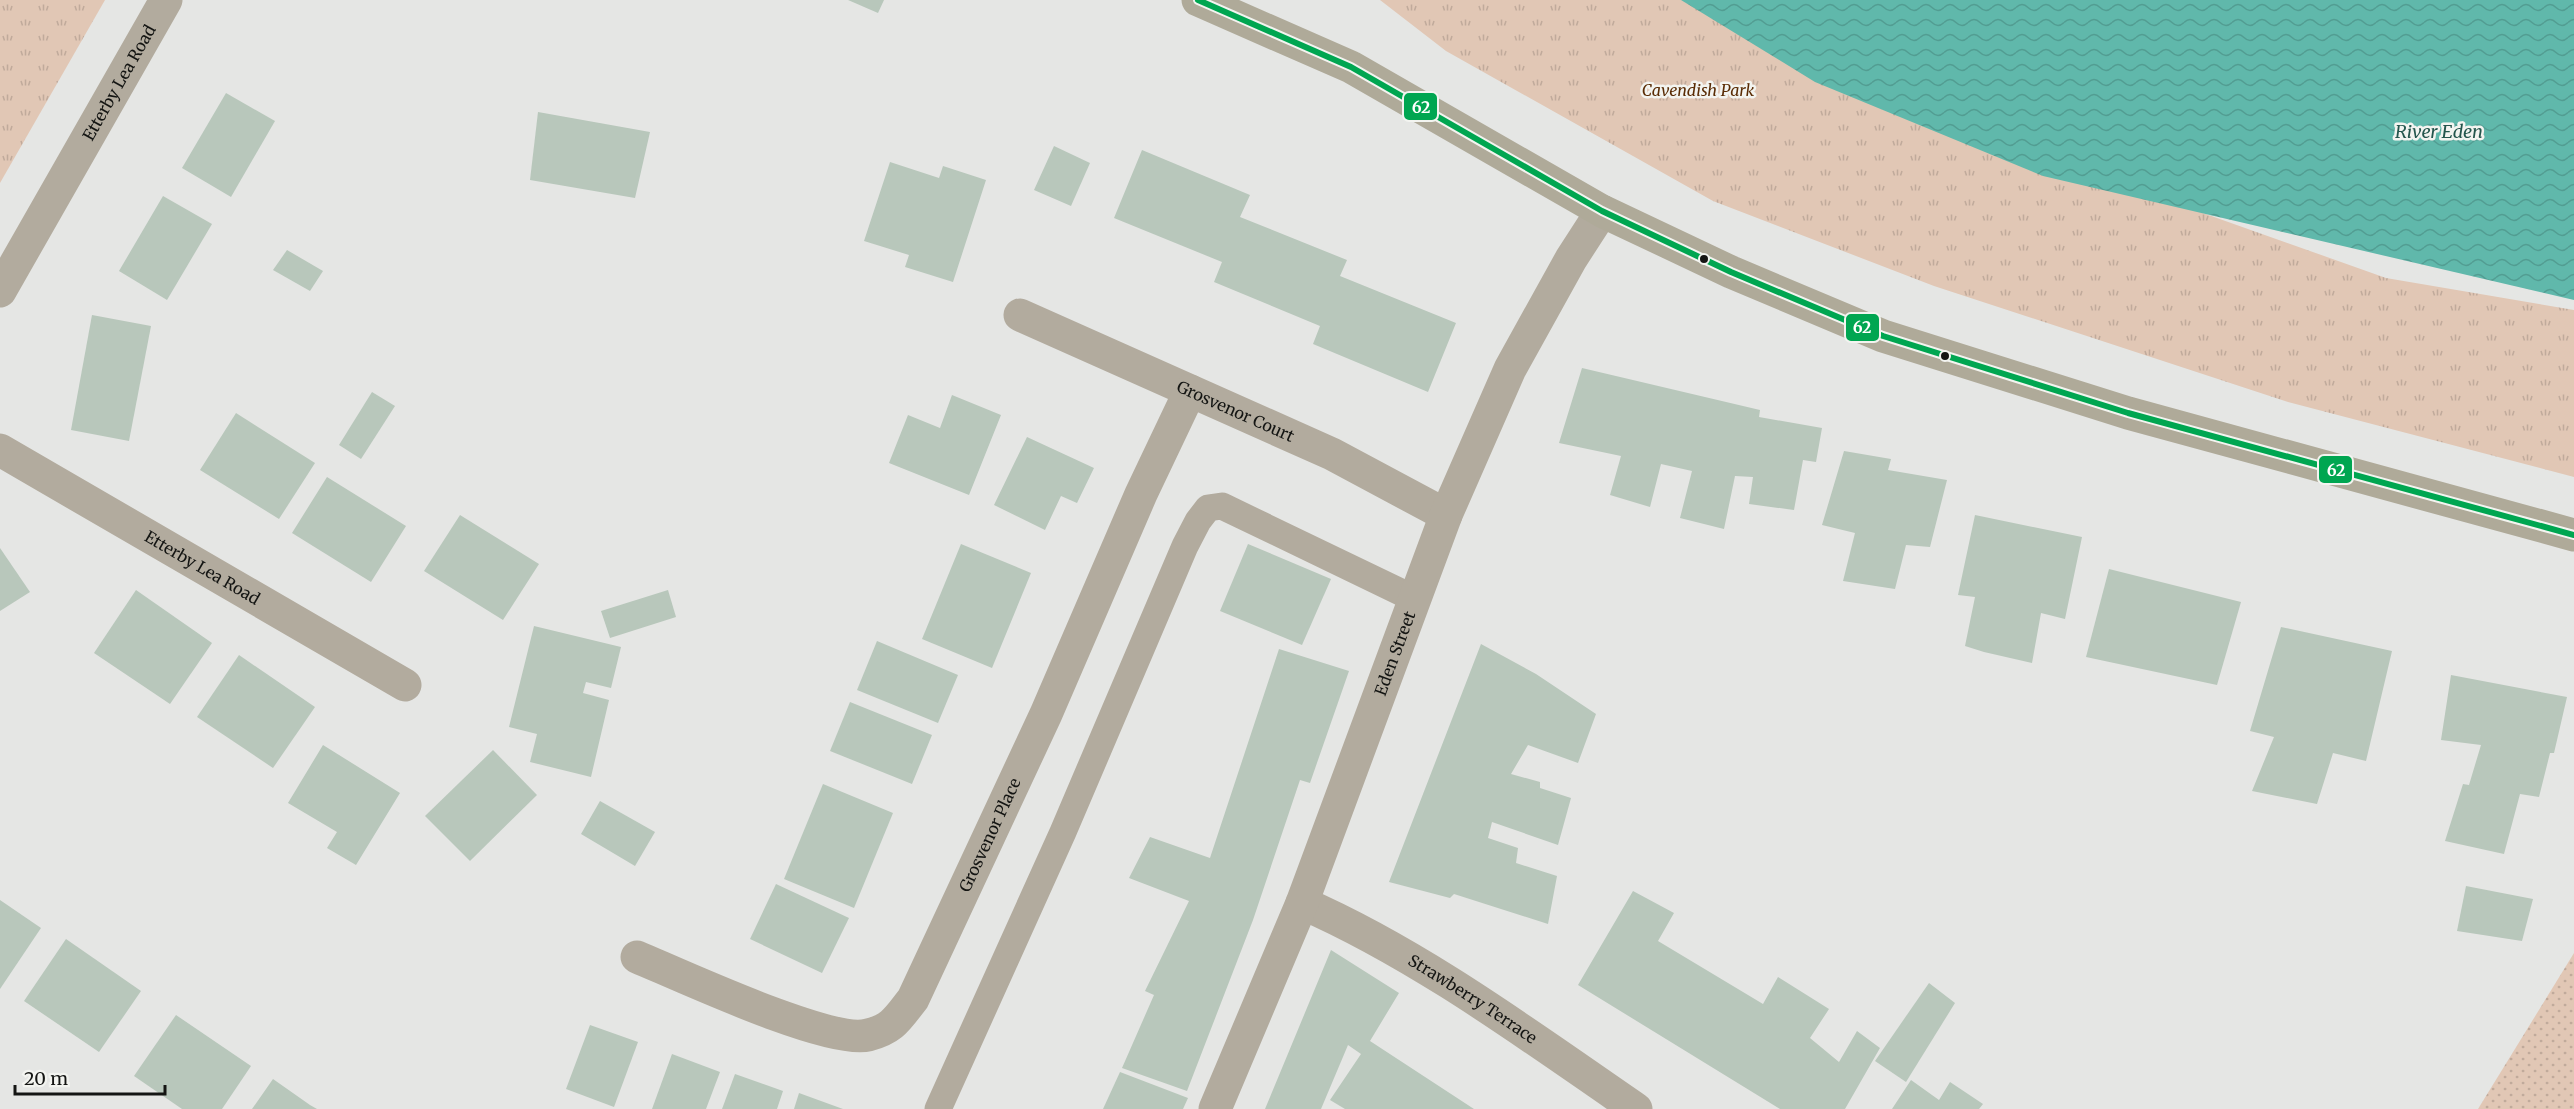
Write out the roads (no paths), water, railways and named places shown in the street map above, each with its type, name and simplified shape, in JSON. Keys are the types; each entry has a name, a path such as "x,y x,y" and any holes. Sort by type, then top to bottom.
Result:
{"street":[{"name":"Etterby Lea Road","path":"0,291 166,0"},
{"path":"1198,0 1351,67 1602,211 1731,272 1883,336 2128,413 2574,535"},
{"name":"Eden Street","path":"1215,1109 1302,903 1446,515 1510,369 1571,259 1602,211"},
{"name":"Grosvenor Court","path":"1020,315 1332,454 1446,515"},
{"name":"Grosvenor Place","path":"637,957 805,1025 844,1035 866,1036 893,1025 913,999 993,829 1190,391"},
{"name":"Etterby Lea Road","path":"0,450 405,685"},
{"name":"Strawberry Terrace","path":"1302,903 1350,924 1494,1012 1636,1109"}],"lane":[{"path":"938,1109 1063,832 1185,546 1198,521 1208,508 1222,506 1415,599"}],"water":[{"name":"River Eden","path":"1681,0 2574,0 2574,300 2043,176 1815,82"}],"park label":[{"name":"Cavendish Park","path":"1698,90"}]}
